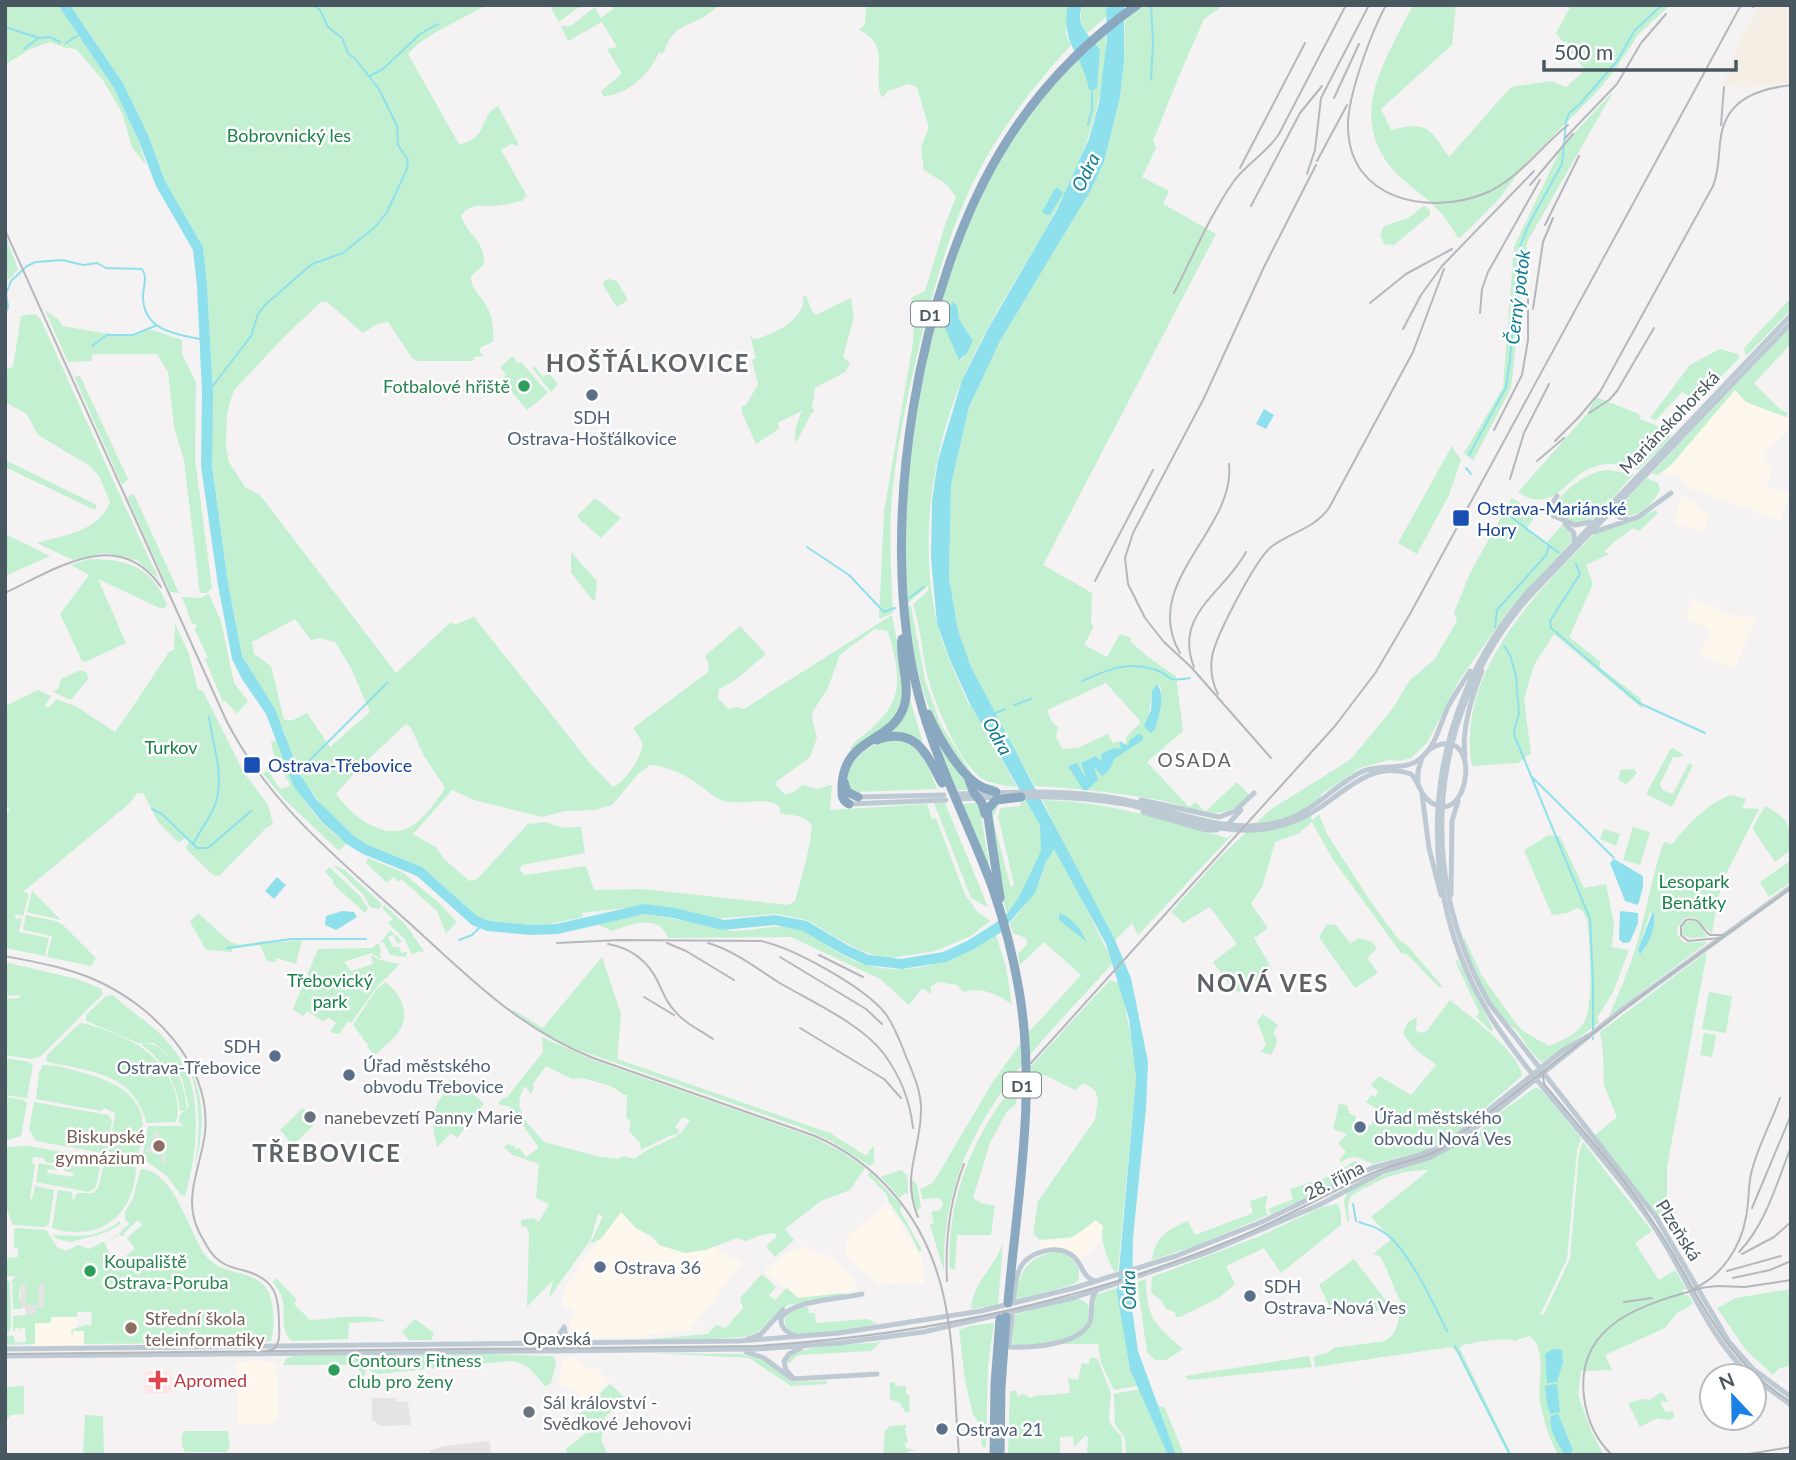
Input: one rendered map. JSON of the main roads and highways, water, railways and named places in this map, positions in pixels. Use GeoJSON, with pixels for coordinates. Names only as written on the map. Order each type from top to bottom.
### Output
{"type":"FeatureCollection","features":[{"type":"Feature","properties":{"kind":"highway","name":"D1"},"geometry":{"type":"LineString","coordinates":[[1010,1303],[1027,1069],[1024,1026],[1013,951],[996,898],[919,716],[902,639],[896,522],[903,447],[917,364],[939,282],[969,201],[991,157],[1027,104],[1101,27],[1129,5]]}},
{"type":"Feature","properties":{"kind":"highway","name":"D1"},"geometry":{"type":"LineString","coordinates":[[1065,63],[1137,5]]}},
{"type":"Feature","properties":{"kind":"highway","name":"D1"},"geometry":{"type":"LineString","coordinates":[[902,622],[923,713],[945,782]]}},
{"type":"Feature","properties":{"kind":"highway"},"geometry":{"type":"LineString","coordinates":[[849,804],[844,802],[842,796],[843,775],[847,763],[859,748],[895,721],[904,705],[902,639]]}},
{"type":"Feature","properties":{"kind":"highway"},"geometry":{"type":"LineString","coordinates":[[908,649],[928,713],[982,803],[987,822],[996,898]]}},
{"type":"Feature","properties":{"kind":"highway"},"geometry":{"type":"LineString","coordinates":[[858,797],[849,794],[845,788],[848,765],[861,748],[884,737],[898,736],[916,743],[945,782]]}},
{"type":"Feature","properties":{"kind":"highway"},"geometry":{"type":"LineString","coordinates":[[960,765],[978,785],[997,796],[1021,797]]}},
{"type":"Feature","properties":{"kind":"highway"},"geometry":{"type":"LineString","coordinates":[[987,822],[988,808],[997,796]]}},
{"type":"Feature","properties":{"kind":"highway","name":"D1"},"geometry":{"type":"LineString","coordinates":[[996,898],[1020,1038],[1022,1094],[1019,1178]]}},
{"type":"Feature","properties":{"kind":"highway"},"geometry":{"type":"LineString","coordinates":[[994,1455],[995,1384],[1003,1317]]}},
{"type":"Feature","properties":{"kind":"highway"},"geometry":{"type":"LineString","coordinates":[[1000,1455],[1003,1317]]}},
{"type":"Feature","properties":{"kind":"main road","name":"Mariánskohorská"},"geometry":{"type":"LineString","coordinates":[[1650,467],[1791,315]]}},
{"type":"Feature","properties":{"kind":"main road","name":"Mariánskohorská"},"geometry":{"type":"LineString","coordinates":[[1536,1076],[1501,1031],[1478,994],[1461,957],[1441,882],[1437,848],[1440,784],[1448,741],[1460,702],[1484,652],[1513,609],[1600,516],[1791,323]]}},
{"type":"Feature","properties":{"kind":"main road","name":"Mariánskohorská"},"geometry":{"type":"LineString","coordinates":[[1542,1071],[1489,1003],[1452,922],[1442,848],[1444,785],[1452,742],[1463,705],[1493,645],[1529,597],[1618,505],[1635,481]]}},
{"type":"Feature","properties":{"kind":"main road"},"geometry":{"type":"LineString","coordinates":[[1586,538],[1600,529],[1642,515],[1668,491],[1662,499],[1631,518],[1624,520],[1619,518],[1618,505]]}},
{"type":"Feature","properties":{"kind":"main road"},"geometry":{"type":"LineString","coordinates":[[1556,516],[1552,505],[1558,496]]}},
{"type":"Feature","properties":{"kind":"main road"},"geometry":{"type":"LineString","coordinates":[[1573,544],[1575,536],[1572,529],[1545,512],[1578,526],[1600,516]]}},
{"type":"Feature","properties":{"kind":"main road"},"geometry":{"type":"LineString","coordinates":[[1452,922],[1452,821],[1467,771],[1464,747],[1470,709],[1493,645]]}},
{"type":"Feature","properties":{"kind":"main road"},"geometry":{"type":"LineString","coordinates":[[1320,805],[1364,771],[1382,766],[1407,766],[1422,758],[1439,734],[1448,708],[1484,652]]}},
{"type":"Feature","properties":{"kind":"main road"},"geometry":{"type":"LineString","coordinates":[[1430,749],[1443,744],[1455,748],[1465,760]]}},
{"type":"Feature","properties":{"kind":"main road"},"geometry":{"type":"LineString","coordinates":[[1422,758],[1418,774],[1431,859],[1445,912],[1452,922]]}},
{"type":"Feature","properties":{"kind":"main road"},"geometry":{"type":"LineString","coordinates":[[957,797],[1041,791],[1121,801],[1223,828],[1254,830],[1284,825],[1320,805],[1357,779],[1380,771],[1409,773],[1420,786],[1424,796],[1432,803],[1440,805],[1450,803],[1463,791]]}},
{"type":"Feature","properties":{"kind":"main road"},"geometry":{"type":"LineString","coordinates":[[1121,801],[1152,802],[1219,817],[1235,811],[1254,793],[1230,822]]}},
{"type":"Feature","properties":{"kind":"main road"},"geometry":{"type":"LineString","coordinates":[[849,804],[945,797],[858,797]]}},
{"type":"Feature","properties":{"kind":"main road"},"geometry":{"type":"LineString","coordinates":[[1021,797],[1100,798]]}},
{"type":"Feature","properties":{"kind":"main road"},"geometry":{"type":"LineString","coordinates":[[1121,801],[1177,822],[1206,830],[1217,830]]}},
{"type":"Feature","properties":{"kind":"main road","name":"28. října"},"geometry":{"type":"LineString","coordinates":[[1100,1289],[1155,1272],[1260,1231],[1382,1172],[1443,1151],[1592,1033],[1791,887]]}},
{"type":"Feature","properties":{"kind":"main road"},"geometry":{"type":"LineString","coordinates":[[1526,1079],[1527,1065]]}},
{"type":"Feature","properties":{"kind":"main road","name":"Plzeňská"},"geometry":{"type":"LineString","coordinates":[[1542,1071],[1660,1223],[1729,1342],[1753,1368],[1791,1397]]}},
{"type":"Feature","properties":{"kind":"main road","name":"28. října"},"geometry":{"type":"LineString","coordinates":[[1099,1281],[1257,1224],[1376,1166],[1434,1149],[1455,1137],[1526,1079],[1536,1076]]}},
{"type":"Feature","properties":{"kind":"main road","name":"Plzeňská"},"geometry":{"type":"LineString","coordinates":[[1536,1076],[1642,1210],[1672,1256],[1723,1346],[1738,1362]]}},
{"type":"Feature","properties":{"kind":"main road"},"geometry":{"type":"LineString","coordinates":[[1010,1303],[1021,1267],[1038,1253],[1053,1250],[1066,1252],[1074,1257],[1087,1278],[1099,1281]]}},
{"type":"Feature","properties":{"kind":"main road"},"geometry":{"type":"LineString","coordinates":[[1074,1288],[1082,1280],[1082,1269]]}},
{"type":"Feature","properties":{"kind":"main road","name":"Opavská"},"geometry":{"type":"LineString","coordinates":[[5,1349],[739,1341],[867,1329],[981,1311],[1099,1281]]}},
{"type":"Feature","properties":{"kind":"main road"},"geometry":{"type":"LineString","coordinates":[[1003,1317],[1009,1347],[1031,1347],[1078,1335],[1090,1320],[1091,1304],[1100,1289]]}},
{"type":"Feature","properties":{"kind":"main road","name":"Opavská"},"geometry":{"type":"LineString","coordinates":[[5,1356],[722,1350],[807,1346],[923,1332],[1003,1317],[1100,1289]]}},
{"type":"Feature","properties":{"kind":"main road"},"geometry":{"type":"LineString","coordinates":[[799,1337],[785,1331],[781,1318],[790,1309],[862,1294]]}},
{"type":"Feature","properties":{"kind":"main road"},"geometry":{"type":"LineString","coordinates":[[1073,1298],[1082,1298],[1091,1304]]}},
{"type":"Feature","properties":{"kind":"main road"},"geometry":{"type":"LineString","coordinates":[[739,1341],[761,1334],[787,1308],[813,1303]]}},
{"type":"Feature","properties":{"kind":"main road"},"geometry":{"type":"LineString","coordinates":[[548,1344],[556,1340],[564,1327],[569,1339],[580,1343]]}},
{"type":"Feature","properties":{"kind":"main road"},"geometry":{"type":"LineString","coordinates":[[796,1379],[786,1371],[785,1360],[789,1354],[807,1346]]}},
{"type":"Feature","properties":{"kind":"main road"},"geometry":{"type":"LineString","coordinates":[[722,1350],[757,1355],[786,1377],[796,1379],[877,1374]]}},
{"type":"Feature","properties":{"kind":"main road"},"geometry":{"type":"LineString","coordinates":[[354,1353],[365,1365],[370,1353]]}},
{"type":"Feature","properties":{"kind":"main road","name":"Plzeňská"},"geometry":{"type":"LineString","coordinates":[[1768,1388],[1791,1405]]}},
{"type":"Feature","properties":{"kind":"water","name":"Odra"},"geometry":{"type":"Polygon","coordinates":[[[58,5],[70,5],[123,83],[148,135],[165,181],[203,247],[213,392],[212,465],[228,583],[242,656],[275,709],[299,773],[316,799],[354,836],[368,845],[422,867],[477,916],[489,921],[531,925],[556,924],[644,904],[675,908],[724,920],[775,915],[807,921],[869,955],[901,959],[943,952],[967,941],[1007,914],[1019,897],[1041,851],[1040,825],[970,704],[937,623],[931,559],[932,501],[938,460],[962,380],[989,327],[1057,210],[1089,139],[1099,103],[1107,39],[1106,5],[1124,5],[1124,62],[1120,97],[1104,162],[1091,190],[1000,341],[969,407],[951,485],[949,578],[958,630],[971,667],[1115,940],[1131,978],[1148,1062],[1133,1238],[1132,1308],[1138,1351],[1176,1455],[1168,1455],[1130,1370],[1117,1293],[1136,1077],[1129,1019],[1106,944],[1054,849],[1046,862],[1035,893],[1000,933],[946,962],[902,969],[866,965],[803,931],[775,925],[723,930],[644,914],[558,934],[531,935],[487,931],[472,925],[417,876],[348,845],[322,822],[294,787],[266,714],[232,659],[218,585],[201,466],[202,392],[193,250],[156,186],[114,88],[58,5]]]}},
{"type":"Feature","properties":{"kind":"water"},"geometry":{"type":"Polygon","coordinates":[[[1068,5],[1083,5],[1080,12],[1081,24],[1100,50],[1097,88],[1092,91],[1067,30],[1068,5]]]}},
{"type":"Feature","properties":{"kind":"water"},"geometry":{"type":"Polygon","coordinates":[[[1058,188],[1063,193],[1050,215],[1047,215],[1042,212],[1058,188]]]}},
{"type":"Feature","properties":{"kind":"water"},"geometry":{"type":"Polygon","coordinates":[[[952,302],[957,305],[959,319],[973,341],[967,353],[959,360],[944,326],[952,302]]]}},
{"type":"Feature","properties":{"kind":"water"},"geometry":{"type":"Polygon","coordinates":[[[1264,409],[1274,415],[1266,429],[1256,424],[1264,409]]]}},
{"type":"Feature","properties":{"kind":"water"},"geometry":{"type":"Polygon","coordinates":[[[1157,684],[1161,694],[1161,707],[1154,731],[1150,733],[1144,726],[1151,710],[1152,691],[1157,684]]]}},
{"type":"Feature","properties":{"kind":"water"},"geometry":{"type":"Polygon","coordinates":[[[1138,734],[1143,736],[1143,740],[1114,759],[1110,769],[1102,776],[1094,767],[1098,780],[1087,790],[1083,790],[1068,766],[1077,763],[1087,780],[1081,763],[1096,756],[1102,762],[1101,754],[1114,748],[1121,749],[1120,741],[1128,746],[1129,741],[1138,734]]]}},
{"type":"Feature","properties":{"kind":"water"},"geometry":{"type":"Polygon","coordinates":[[[1614,859],[1643,876],[1638,905],[1625,901],[1610,863],[1614,859]]]}},
{"type":"Feature","properties":{"kind":"water"},"geometry":{"type":"Polygon","coordinates":[[[277,877],[286,885],[274,899],[265,891],[277,877]]]}},
{"type":"Feature","properties":{"kind":"water"},"geometry":{"type":"Polygon","coordinates":[[[342,911],[354,912],[357,917],[336,930],[325,925],[326,916],[342,911]]]}},
{"type":"Feature","properties":{"kind":"water"},"geometry":{"type":"Polygon","coordinates":[[[1620,911],[1638,913],[1638,923],[1630,942],[1623,943],[1619,939],[1620,911]]]}},
{"type":"Feature","properties":{"kind":"water"},"geometry":{"type":"Polygon","coordinates":[[[1653,911],[1652,934],[1640,954],[1638,950],[1653,911]]]}},
{"type":"Feature","properties":{"kind":"water"},"geometry":{"type":"Polygon","coordinates":[[[1059,914],[1072,920],[1087,942],[1059,920],[1059,914]]]}},
{"type":"Feature","properties":{"kind":"water"},"geometry":{"type":"Polygon","coordinates":[[[1553,1349],[1562,1350],[1563,1362],[1557,1382],[1547,1383],[1545,1354],[1553,1349]]]}},
{"type":"Feature","properties":{"kind":"water"},"geometry":{"type":"Polygon","coordinates":[[[1557,1384],[1560,1412],[1550,1414],[1545,1386],[1557,1384]]]}},
{"type":"Feature","properties":{"kind":"water"},"geometry":{"type":"Polygon","coordinates":[[[1558,1414],[1573,1450],[1569,1455],[1564,1454],[1552,1431],[1551,1416],[1558,1414]]]}},
{"type":"Feature","properties":{"kind":"waterway"},"geometry":{"type":"LineString","coordinates":[[212,387],[251,336],[258,314],[265,305],[312,264],[343,253],[376,226],[387,212],[407,169],[408,160],[398,145],[397,126],[379,89],[348,53],[342,38],[328,27],[320,10],[314,5]]}},
{"type":"Feature","properties":{"kind":"waterway"},"geometry":{"type":"LineString","coordinates":[[1151,5],[1151,80]]}},
{"type":"Feature","properties":{"kind":"waterway","name":"Černý potok"},"geometry":{"type":"LineString","coordinates":[[1469,455],[1506,387],[1519,249],[1529,224],[1562,164],[1569,113],[1617,61],[1635,30],[1662,5]]}},
{"type":"Feature","properties":{"kind":"waterway"},"geometry":{"type":"LineString","coordinates":[[370,76],[383,69],[420,34],[438,24]]}},
{"type":"Feature","properties":{"kind":"waterway"},"geometry":{"type":"LineString","coordinates":[[5,27],[39,38],[50,37],[60,42]]}},
{"type":"Feature","properties":{"kind":"waterway"},"geometry":{"type":"LineString","coordinates":[[66,43],[77,36]]}},
{"type":"Feature","properties":{"kind":"waterway"},"geometry":{"type":"LineString","coordinates":[[24,49],[37,39]]}},
{"type":"Feature","properties":{"kind":"waterway"},"geometry":{"type":"LineString","coordinates":[[1088,125],[1092,93]]}},
{"type":"Feature","properties":{"kind":"waterway"},"geometry":{"type":"LineString","coordinates":[[5,314],[8,307],[6,294],[11,281],[27,266],[36,262],[62,260],[83,265],[97,263],[106,268],[142,269],[145,279],[144,307],[148,316],[154,323],[171,332],[200,339]]}},
{"type":"Feature","properties":{"kind":"waterway"},"geometry":{"type":"LineString","coordinates":[[92,346],[107,335],[133,335],[155,326]]}},
{"type":"Feature","properties":{"kind":"waterway","name":"Černý potok"},"geometry":{"type":"LineString","coordinates":[[1466,468],[1471,474]]}},
{"type":"Feature","properties":{"kind":"waterway","name":"Černý potok"},"geometry":{"type":"LineString","coordinates":[[1506,510],[1511,517],[1559,553]]}},
{"type":"Feature","properties":{"kind":"waterway"},"geometry":{"type":"LineString","coordinates":[[1495,627],[1497,610],[1546,555],[1549,546]]}},
{"type":"Feature","properties":{"kind":"waterway"},"geometry":{"type":"LineString","coordinates":[[807,547],[849,575],[884,612],[895,608]]}},
{"type":"Feature","properties":{"kind":"waterway","name":"Černý potok"},"geometry":{"type":"LineString","coordinates":[[1576,564],[1580,574],[1550,621],[1551,628],[1639,703],[1705,733]]}},
{"type":"Feature","properties":{"kind":"waterway"},"geometry":{"type":"LineString","coordinates":[[909,598],[924,587]]}},
{"type":"Feature","properties":{"kind":"waterway"},"geometry":{"type":"LineString","coordinates":[[1504,646],[1510,655],[1516,676],[1519,714],[1514,730],[1515,737],[1590,919],[1593,1030]]}},
{"type":"Feature","properties":{"kind":"waterway"},"geometry":{"type":"LineString","coordinates":[[1082,681],[1125,666],[1159,671],[1171,679],[1190,678]]}},
{"type":"Feature","properties":{"kind":"waterway"},"geometry":{"type":"LineString","coordinates":[[299,771],[387,683]]}},
{"type":"Feature","properties":{"kind":"waterway"},"geometry":{"type":"LineString","coordinates":[[1014,705],[1031,699]]}},
{"type":"Feature","properties":{"kind":"waterway","name":"Odra"},"geometry":{"type":"LineString","coordinates":[[993,714],[1005,709]]}},
{"type":"Feature","properties":{"kind":"waterway"},"geometry":{"type":"LineString","coordinates":[[193,844],[213,810],[218,794],[219,772],[209,717]]}},
{"type":"Feature","properties":{"kind":"waterway"},"geometry":{"type":"LineString","coordinates":[[1531,776],[1614,858]]}},
{"type":"Feature","properties":{"kind":"waterway"},"geometry":{"type":"LineString","coordinates":[[152,809],[162,814],[197,848],[208,848],[251,811]]}},
{"type":"Feature","properties":{"kind":"waterway"},"geometry":{"type":"LineString","coordinates":[[459,940],[472,935],[479,928]]}},
{"type":"Feature","properties":{"kind":"waterway"},"geometry":{"type":"LineString","coordinates":[[227,948],[291,939],[366,939]]}},
{"type":"Feature","properties":{"kind":"waterway"},"geometry":{"type":"LineString","coordinates":[[1353,1204],[1356,1221]]}},
{"type":"Feature","properties":{"kind":"waterway"},"geometry":{"type":"LineString","coordinates":[[1359,1222],[1380,1230],[1400,1248],[1427,1291],[1447,1331]]}},
{"type":"Feature","properties":{"kind":"waterway"},"geometry":{"type":"LineString","coordinates":[[1455,1346],[1510,1455]]}},
{"type":"Feature","properties":{"kind":"tram line"},"geometry":{"type":"LineString","coordinates":[[5,1354],[755,1346],[879,1334],[1002,1312],[1062,1297],[1181,1260],[1239,1237],[1368,1175],[1443,1148],[1656,985],[1791,888]]}},
{"type":"Feature","properties":{"kind":"tram line"},"geometry":{"type":"LineString","coordinates":[[1720,938],[1688,941],[1681,935],[1681,926],[1691,919],[1710,935],[1723,935]]}},
{"type":"Feature","properties":{"kind":"tram line"},"geometry":{"type":"LineString","coordinates":[[5,956],[72,971],[115,990],[156,1021],[174,1040],[188,1061],[199,1084],[205,1108],[205,1133],[192,1195],[194,1219],[199,1232],[217,1259],[230,1267],[256,1275],[273,1290],[278,1305],[279,1337],[274,1349],[266,1351]]}},
{"type":"Feature","properties":{"kind":"tram line"},"geometry":{"type":"LineString","coordinates":[[1547,1068],[1543,1075],[1544,1084],[1641,1204],[1727,1343],[1765,1384],[1791,1402]]}},
{"type":"Feature","properties":{"kind":"railway"},"geometry":{"type":"LineString","coordinates":[[1174,293],[1225,194],[1239,175],[1279,134],[1346,5]]}},
{"type":"Feature","properties":{"kind":"railway"},"geometry":{"type":"LineString","coordinates":[[1307,174],[1315,150],[1321,98],[1369,5]]}},
{"type":"Feature","properties":{"kind":"railway"},"geometry":{"type":"LineString","coordinates":[[1386,5],[1361,65],[1351,99],[1348,127],[1352,152],[1362,172],[1377,186],[1396,196],[1418,202],[1464,200],[1486,193],[1520,171],[1568,125]]}},
{"type":"Feature","properties":{"kind":"railway"},"geometry":{"type":"LineString","coordinates":[[1031,1063],[1335,726],[1376,672],[1741,5]]}},
{"type":"Feature","properties":{"kind":"railway"},"geometry":{"type":"LineString","coordinates":[[1565,138],[1617,84],[1641,43],[1666,14]]}},
{"type":"Feature","properties":{"kind":"railway"},"geometry":{"type":"LineString","coordinates":[[1240,168],[1305,43]]}},
{"type":"Feature","properties":{"kind":"railway"},"geometry":{"type":"LineString","coordinates":[[1334,98],[1359,44]]}},
{"type":"Feature","properties":{"kind":"railway"},"geometry":{"type":"LineString","coordinates":[[1555,441],[1600,392],[1713,186],[1724,123],[1730,113],[1746,98],[1756,93],[1791,85]]}},
{"type":"Feature","properties":{"kind":"railway"},"geometry":{"type":"LineString","coordinates":[[1251,206],[1300,113],[1322,86]]}},
{"type":"Feature","properties":{"kind":"railway"},"geometry":{"type":"LineString","coordinates":[[1721,125],[1724,87]]}},
{"type":"Feature","properties":{"kind":"railway"},"geometry":{"type":"LineString","coordinates":[[1317,161],[1347,105]]}},
{"type":"Feature","properties":{"kind":"railway"},"geometry":{"type":"LineString","coordinates":[[1530,185],[1573,134]]}},
{"type":"Feature","properties":{"kind":"railway"},"geometry":{"type":"LineString","coordinates":[[1545,225],[1579,156]]}},
{"type":"Feature","properties":{"kind":"railway"},"geometry":{"type":"LineString","coordinates":[[1271,758],[1145,618],[1128,584],[1125,558],[1133,533],[1204,398],[1264,267],[1316,165]]}},
{"type":"Feature","properties":{"kind":"railway"},"geometry":{"type":"LineString","coordinates":[[1403,329],[1421,295],[1442,266],[1534,171]]}},
{"type":"Feature","properties":{"kind":"railway"},"geometry":{"type":"LineString","coordinates":[[1480,313],[1482,289],[1488,272],[1540,180]]}},
{"type":"Feature","properties":{"kind":"railway"},"geometry":{"type":"LineString","coordinates":[[1533,309],[1543,242],[1553,218]]}},
{"type":"Feature","properties":{"kind":"railway"},"geometry":{"type":"LineString","coordinates":[[5,230],[226,720],[263,778],[330,852],[493,998],[540,1031],[593,1058],[815,1136],[847,1153],[884,1183],[914,1221],[930,1252],[941,1284],[952,1351],[959,1455]]}},
{"type":"Feature","properties":{"kind":"railway"},"geometry":{"type":"LineString","coordinates":[[1370,303],[1406,274],[1452,249]]}},
{"type":"Feature","properties":{"kind":"railway"},"geometry":{"type":"LineString","coordinates":[[1218,694],[1212,676],[1212,657],[1220,633],[1237,599],[1256,566],[1271,547],[1309,526],[1329,508],[1413,352],[1444,269]]}},
{"type":"Feature","properties":{"kind":"railway"},"geometry":{"type":"LineString","coordinates":[[1494,430],[1522,375],[1528,340],[1528,297]]}},
{"type":"Feature","properties":{"kind":"railway"},"geometry":{"type":"LineString","coordinates":[[1589,413],[1609,400],[1617,391],[1654,328]]}},
{"type":"Feature","properties":{"kind":"railway"},"geometry":{"type":"LineString","coordinates":[[1510,479],[1524,433],[1549,384]]}},
{"type":"Feature","properties":{"kind":"railway"},"geometry":{"type":"LineString","coordinates":[[1537,461],[1564,438]]}},
{"type":"Feature","properties":{"kind":"railway"},"geometry":{"type":"LineString","coordinates":[[1180,653],[1171,627],[1171,603],[1179,580],[1219,512],[1227,488],[1229,464]]}},
{"type":"Feature","properties":{"kind":"railway"},"geometry":{"type":"LineString","coordinates":[[1095,581],[1153,470]]}},
{"type":"Feature","properties":{"kind":"railway"},"geometry":{"type":"LineString","coordinates":[[1194,667],[1189,648],[1190,632],[1196,618],[1246,552]]}},
{"type":"Feature","properties":{"kind":"railway"},"geometry":{"type":"LineString","coordinates":[[5,593],[65,564],[106,555],[126,558],[144,568],[161,587]]}},
{"type":"Feature","properties":{"kind":"railway"},"geometry":{"type":"LineString","coordinates":[[557,943],[620,940],[761,941],[809,960],[861,992],[889,1019],[921,1100],[920,1126],[911,1176],[913,1202],[918,1217]]}},
{"type":"Feature","properties":{"kind":"railway"},"geometry":{"type":"LineString","coordinates":[[667,943],[686,951],[734,980]]}},
{"type":"Feature","properties":{"kind":"railway"},"geometry":{"type":"LineString","coordinates":[[708,943],[735,955],[863,1033],[884,1054],[900,1080],[910,1108],[913,1128]]}},
{"type":"Feature","properties":{"kind":"railway"},"geometry":{"type":"LineString","coordinates":[[608,944],[631,952],[644,962],[678,1015],[713,1039]]}},
{"type":"Feature","properties":{"kind":"railway"},"geometry":{"type":"LineString","coordinates":[[819,955],[863,977]]}},
{"type":"Feature","properties":{"kind":"railway"},"geometry":{"type":"LineString","coordinates":[[780,957],[866,1009],[882,1024]]}},
{"type":"Feature","properties":{"kind":"railway"},"geometry":{"type":"LineString","coordinates":[[644,997],[674,1015]]}},
{"type":"Feature","properties":{"kind":"railway"},"geometry":{"type":"LineString","coordinates":[[800,1028],[884,1079],[901,1098]]}},
{"type":"Feature","properties":{"kind":"railway"},"geometry":{"type":"LineString","coordinates":[[1693,1289],[1721,1269],[1740,1239],[1754,1164],[1780,1098]]}},
{"type":"Feature","properties":{"kind":"railway"},"geometry":{"type":"LineString","coordinates":[[1752,1208],[1791,1115]]}},
{"type":"Feature","properties":{"kind":"railway"},"geometry":{"type":"LineString","coordinates":[[1739,1252],[1764,1216],[1791,1147]]}},
{"type":"Feature","properties":{"kind":"railway"},"geometry":{"type":"LineString","coordinates":[[947,1281],[949,1221],[964,1164]]}},
{"type":"Feature","properties":{"kind":"railway"},"geometry":{"type":"LineString","coordinates":[[1742,1254],[1774,1237],[1791,1222]]}},
{"type":"Feature","properties":{"kind":"railway"},"geometry":{"type":"LineString","coordinates":[[1727,1271],[1781,1256]]}},
{"type":"Feature","properties":{"kind":"railway"},"geometry":{"type":"LineString","coordinates":[[1733,1278],[1770,1270],[1791,1261]]}},
{"type":"Feature","properties":{"kind":"railway"},"geometry":{"type":"LineString","coordinates":[[1700,1288],[1745,1287],[1791,1280]]}},
{"type":"Feature","properties":{"kind":"railway"},"geometry":{"type":"LineString","coordinates":[[1612,1455],[1596,1436],[1585,1405],[1584,1372],[1590,1351],[1602,1334],[1637,1310],[1702,1288]]}},
{"type":"Feature","properties":{"kind":"railway"},"geometry":{"type":"LineString","coordinates":[[1624,1302],[1652,1298]]}},
{"type":"Feature","properties":{"kind":"railway"},"geometry":{"type":"LineString","coordinates":[[1743,1455],[1791,1447]]}},
{"type":"Feature","properties":{"kind":"place","name":"Fotbalové hřiště"},"geometry":{"type":"Point","coordinates":[524,386]}},
{"type":"Feature","properties":{"kind":"place","name":"SDH Ostrava-Hošťálkovice"},"geometry":{"type":"Point","coordinates":[592,395]}},
{"type":"Feature","properties":{"kind":"place","name":"Ostrava-Mariánské Hory"},"geometry":{"type":"Point","coordinates":[1461,518]}},
{"type":"Feature","properties":{"kind":"place","name":"Ostrava-Třebovice"},"geometry":{"type":"Point","coordinates":[252,765]}},
{"type":"Feature","properties":{"kind":"place","name":"SDH Ostrava-Třebovice"},"geometry":{"type":"Point","coordinates":[275,1056]}},
{"type":"Feature","properties":{"kind":"place","name":"Úřad městského obvodu Třebovice"},"geometry":{"type":"Point","coordinates":[349,1075]}},
{"type":"Feature","properties":{"kind":"place","name":"nanebevzetí Panny Marie"},"geometry":{"type":"Point","coordinates":[310,1117]}},
{"type":"Feature","properties":{"kind":"place","name":"Úřad městského obvodu Nová Ves"},"geometry":{"type":"Point","coordinates":[1360,1127]}},
{"type":"Feature","properties":{"kind":"place","name":"Biskupské gymnázium"},"geometry":{"type":"Point","coordinates":[159,1146]}},
{"type":"Feature","properties":{"kind":"place","name":"Ostrava 36"},"geometry":{"type":"Point","coordinates":[600,1267]}},
{"type":"Feature","properties":{"kind":"place","name":"Koupaliště Ostrava-Poruba"},"geometry":{"type":"Point","coordinates":[90,1271]}},
{"type":"Feature","properties":{"kind":"place","name":"SDH Ostrava-Nová Ves"},"geometry":{"type":"Point","coordinates":[1250,1296]}},
{"type":"Feature","properties":{"kind":"place","name":"Střední škola teleinformatiky"},"geometry":{"type":"Point","coordinates":[131,1328]}},
{"type":"Feature","properties":{"kind":"place","name":"Contours Fitness club pro ženy"},"geometry":{"type":"Point","coordinates":[334,1370]}},
{"type":"Feature","properties":{"kind":"place","name":"Apromed"},"geometry":{"type":"Point","coordinates":[158,1380]}},
{"type":"Feature","properties":{"kind":"place","name":"Sál království - Svědkové Jehovovi"},"geometry":{"type":"Point","coordinates":[529,1412]}},
{"type":"Feature","properties":{"kind":"place","name":"Ostrava 21"},"geometry":{"type":"Point","coordinates":[942,1429]}},
{"type":"Feature","properties":{"kind":"district","name":"HOŠŤÁLKOVICE"},"geometry":{"type":"Point","coordinates":[648,362]}},
{"type":"Feature","properties":{"kind":"district","name":"OSADA"},"geometry":{"type":"Point","coordinates":[1195,759]}},
{"type":"Feature","properties":{"kind":"district","name":"NOVÁ VES"},"geometry":{"type":"Point","coordinates":[1263,982]}},
{"type":"Feature","properties":{"kind":"district","name":"TŘEBOVICE"},"geometry":{"type":"Point","coordinates":[327,1152]}},
{"type":"Feature","properties":{"kind":"park label","name":"Bobrovnický les"},"geometry":{"type":"Point","coordinates":[289,135]}},
{"type":"Feature","properties":{"kind":"park label","name":"Turkov"},"geometry":{"type":"Point","coordinates":[171,747]}},
{"type":"Feature","properties":{"kind":"park label","name":"Lesopark Benátky"},"geometry":{"type":"Point","coordinates":[1694,891]}},
{"type":"Feature","properties":{"kind":"park label","name":"Třebovický park"},"geometry":{"type":"Point","coordinates":[330,990]}}]}
